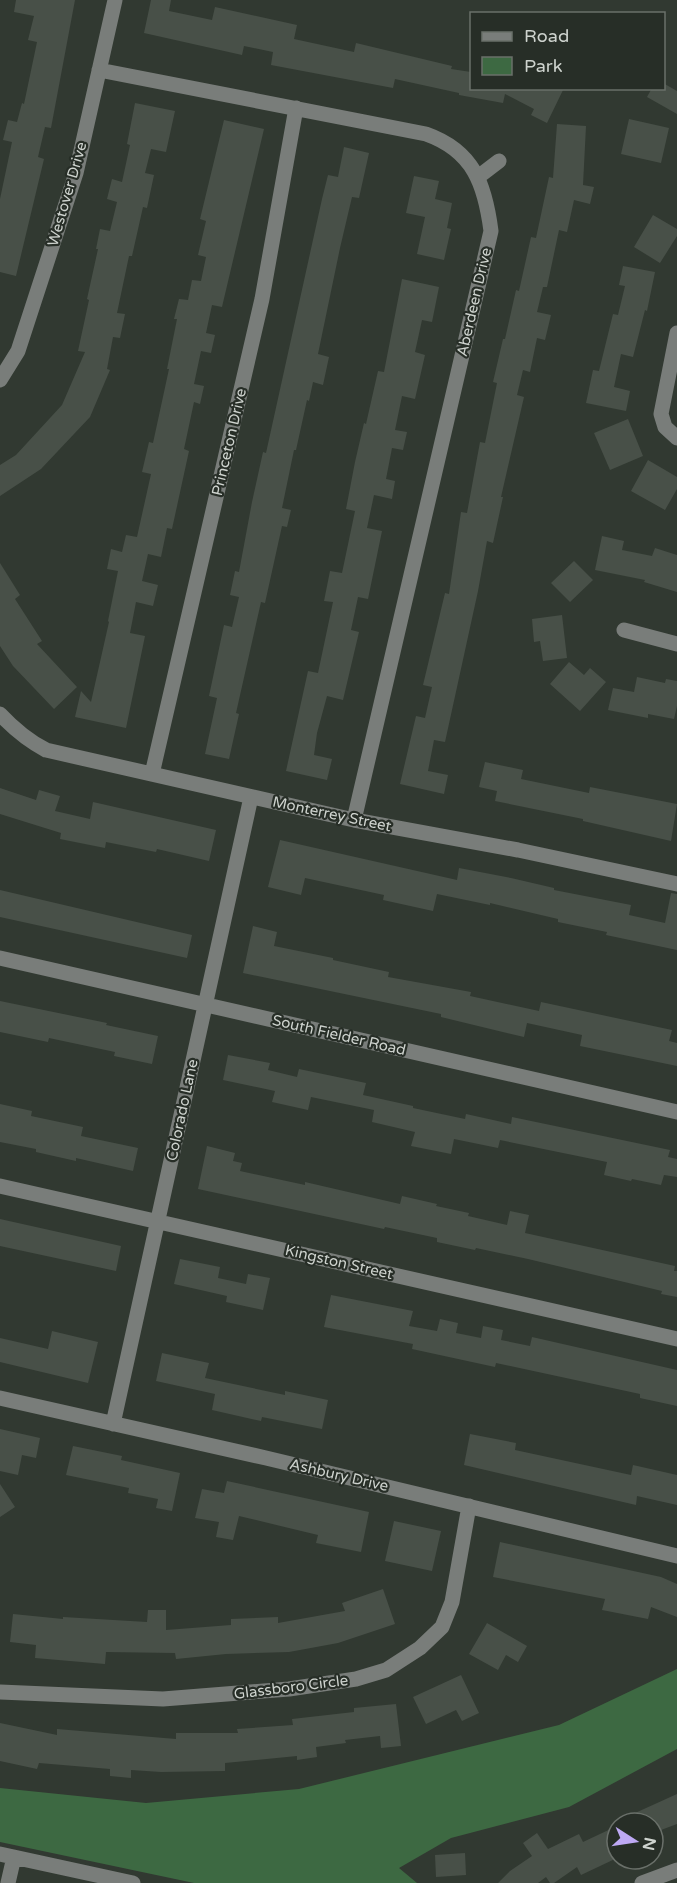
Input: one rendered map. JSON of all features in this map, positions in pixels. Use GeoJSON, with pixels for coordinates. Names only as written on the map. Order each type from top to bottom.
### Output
{"type":"FeatureCollection","features":[{"type":"Feature","properties":{"kind":"street","name":"Westover Drive"},"geometry":{"type":"LineString","coordinates":[[0,380],[18,351],[76,173],[115,0]]}},
{"type":"Feature","properties":{"kind":"street","name":"Aberdeen Drive"},"geometry":{"type":"LineString","coordinates":[[99,70],[426,134],[452,147],[471,164],[487,201],[491,231],[354,819]]}},
{"type":"Feature","properties":{"kind":"street","name":"Princeton Drive"},"geometry":{"type":"LineString","coordinates":[[152,774],[262,299],[296,108]]}},
{"type":"Feature","properties":{"kind":"street"},"geometry":{"type":"LineString","coordinates":[[478,177],[499,161]]}},
{"type":"Feature","properties":{"kind":"street"},"geometry":{"type":"LineString","coordinates":[[677,333],[661,414],[665,427],[677,438]]}},
{"type":"Feature","properties":{"kind":"street"},"geometry":{"type":"LineString","coordinates":[[624,630],[677,644]]}},
{"type":"Feature","properties":{"kind":"street","name":"Monterrey Street"},"geometry":{"type":"LineString","coordinates":[[0,714],[30,742],[46,750],[354,819],[518,850],[677,884]]}},
{"type":"Feature","properties":{"kind":"street","name":"Colorado Lane"},"geometry":{"type":"LineString","coordinates":[[113,1424],[251,797]]}},
{"type":"Feature","properties":{"kind":"street","name":"South Fielder Road"},"geometry":{"type":"LineString","coordinates":[[0,958],[677,1112]]}},
{"type":"Feature","properties":{"kind":"street","name":"Kingston Street"},"geometry":{"type":"LineString","coordinates":[[0,1186],[677,1339]]}},
{"type":"Feature","properties":{"kind":"street","name":"Ashbury Drive"},"geometry":{"type":"LineString","coordinates":[[0,1398],[266,1458],[677,1556]]}},
{"type":"Feature","properties":{"kind":"street","name":"Glassboro Circle"},"geometry":{"type":"LineString","coordinates":[[0,1692],[163,1700],[289,1689],[356,1679],[386,1670],[420,1648],[442,1627],[452,1602],[469,1506]]}},
{"type":"Feature","properties":{"kind":"street"},"geometry":{"type":"LineString","coordinates":[[8,1883],[7,1855],[133,1883]]}},
{"type":"Feature","properties":{"kind":"street"},"geometry":{"type":"LineString","coordinates":[[642,1883],[677,1870]]}},
{"type":"Feature","properties":{"kind":"green space"},"geometry":{"type":"Polygon","coordinates":[[[677,1669],[677,1749],[569,1807],[451,1838],[399,1868],[417,1883],[194,1883],[0,1842],[0,1788],[146,1803],[299,1789],[559,1725],[677,1669]]]}},
{"type":"Feature","properties":{"kind":"building"},"geometry":{"type":"Polygon","coordinates":[[[16,0],[75,0],[51,128],[45,127],[38,157],[44,159],[16,276],[0,272],[0,199],[12,142],[3,140],[8,120],[17,122],[22,103],[24,104],[37,42],[28,40],[34,16],[14,12],[16,0]]]}},
{"type":"Feature","properties":{"kind":"building"},"geometry":{"type":"Polygon","coordinates":[[[151,0],[171,0],[169,11],[212,20],[215,7],[297,25],[294,39],[354,52],[356,43],[452,66],[451,69],[470,72],[470,90],[563,90],[547,123],[531,115],[534,109],[505,94],[503,103],[395,79],[393,88],[271,65],[273,52],[244,46],[242,55],[144,33],[151,0]]]}},
{"type":"Feature","properties":{"kind":"building"},"geometry":{"type":"Polygon","coordinates":[[[665,84],[677,91],[677,114],[647,97],[651,90],[665,90],[665,84]]]}},
{"type":"Feature","properties":{"kind":"building"},"geometry":{"type":"Polygon","coordinates":[[[135,103],[175,111],[166,152],[151,149],[145,173],[154,175],[147,208],[143,207],[132,256],[129,256],[117,313],[125,314],[120,338],[113,337],[107,369],[110,370],[90,417],[41,469],[0,496],[0,465],[16,455],[62,405],[85,352],[78,351],[100,229],[110,231],[117,202],[107,199],[112,179],[122,182],[130,145],[127,144],[135,103]]]}},
{"type":"Feature","properties":{"kind":"building"},"geometry":{"type":"Polygon","coordinates":[[[629,119],[669,128],[661,163],[621,154],[629,119]]]}},
{"type":"Feature","properties":{"kind":"building"},"geometry":{"type":"Polygon","coordinates":[[[224,120],[264,129],[222,307],[212,305],[206,333],[215,335],[211,353],[201,351],[194,384],[204,386],[200,404],[194,402],[184,449],[189,451],[172,529],[167,528],[161,557],[148,554],[142,581],[158,585],[153,606],[136,602],[130,633],[145,636],[126,728],[75,717],[81,691],[91,702],[109,622],[118,571],[107,569],[111,549],[122,552],[126,535],[137,537],[151,474],[142,472],[149,442],[153,443],[169,369],[167,369],[177,319],[174,319],[179,299],[188,300],[192,280],[201,281],[206,257],[198,255],[206,221],[200,219],[224,120]]]}},
{"type":"Feature","properties":{"kind":"building"},"geometry":{"type":"Polygon","coordinates":[[[557,124],[586,126],[583,185],[594,187],[590,204],[574,200],[567,232],[559,230],[547,287],[543,287],[537,312],[551,315],[545,340],[537,338],[530,372],[523,370],[517,395],[524,397],[493,543],[487,541],[445,742],[434,740],[428,771],[448,775],[444,794],[400,784],[416,716],[425,718],[432,687],[423,685],[445,593],[449,594],[461,512],[467,513],[480,442],[485,443],[497,383],[493,382],[503,339],[505,339],[516,290],[519,291],[531,237],[536,238],[549,177],[553,178],[557,124]]]}},
{"type":"Feature","properties":{"kind":"building"},"geometry":{"type":"Polygon","coordinates":[[[344,147],[369,153],[359,198],[352,197],[318,354],[329,357],[323,385],[313,382],[296,450],[294,450],[282,508],[291,510],[287,527],[282,526],[265,603],[261,602],[236,713],[239,714],[229,759],[205,754],[217,698],[209,696],[224,625],[232,627],[239,597],[230,595],[235,571],[239,572],[263,452],[266,453],[328,175],[338,177],[344,147]]]}},
{"type":"Feature","properties":{"kind":"building"},"geometry":{"type":"Polygon","coordinates":[[[414,176],[439,181],[435,199],[452,203],[447,228],[451,229],[444,260],[417,254],[425,217],[406,213],[414,176]]]}},
{"type":"Feature","properties":{"kind":"building"},"geometry":{"type":"Polygon","coordinates":[[[653,215],[677,229],[677,236],[660,263],[634,247],[653,215]]]}},
{"type":"Feature","properties":{"kind":"building"},"geometry":{"type":"Polygon","coordinates":[[[623,266],[655,272],[647,311],[645,310],[633,357],[621,354],[614,387],[630,391],[626,411],[586,403],[593,370],[599,371],[613,314],[618,315],[625,286],[619,285],[623,266]]]}},
{"type":"Feature","properties":{"kind":"building"},"geometry":{"type":"Polygon","coordinates":[[[402,279],[439,287],[432,322],[422,320],[415,352],[425,355],[415,399],[402,396],[395,430],[407,432],[403,450],[392,448],[386,479],[395,481],[392,499],[374,495],[367,528],[382,531],[368,599],[358,597],[351,630],[359,632],[343,700],[327,696],[317,733],[314,755],[332,759],[327,780],[286,771],[308,671],[318,673],[333,602],[324,601],[330,571],[342,573],[355,511],[346,509],[355,462],[378,371],[384,372],[402,279]]]}},
{"type":"Feature","properties":{"kind":"building"},"geometry":{"type":"Polygon","coordinates":[[[628,419],[643,456],[610,470],[594,433],[628,419]]]}},
{"type":"Feature","properties":{"kind":"building"},"geometry":{"type":"Polygon","coordinates":[[[648,460],[677,477],[677,489],[665,510],[631,491],[648,460]]]}},
{"type":"Feature","properties":{"kind":"building"},"geometry":{"type":"Polygon","coordinates":[[[602,536],[624,541],[622,550],[652,556],[655,548],[677,555],[677,592],[644,582],[645,580],[595,570],[602,536]]]}},
{"type":"Feature","properties":{"kind":"building"},"geometry":{"type":"Polygon","coordinates":[[[574,561],[593,580],[570,602],[551,583],[574,561]]]}},
{"type":"Feature","properties":{"kind":"building"},"geometry":{"type":"Polygon","coordinates":[[[0,563],[20,595],[15,599],[42,641],[37,644],[77,687],[54,709],[13,666],[0,646],[0,563]]]}},
{"type":"Feature","properties":{"kind":"building"},"geometry":{"type":"Polygon","coordinates":[[[562,615],[567,658],[543,661],[540,641],[534,642],[532,619],[562,615]]]}},
{"type":"Feature","properties":{"kind":"building"},"geometry":{"type":"Polygon","coordinates":[[[569,662],[584,675],[590,668],[606,682],[580,711],[550,684],[569,662]]]}},
{"type":"Feature","properties":{"kind":"building"},"geometry":{"type":"Polygon","coordinates":[[[637,677],[665,683],[666,679],[677,681],[677,706],[674,719],[648,714],[648,718],[608,710],[613,688],[634,692],[637,677]]]}},
{"type":"Feature","properties":{"kind":"building"},"geometry":{"type":"Polygon","coordinates":[[[485,762],[523,770],[521,779],[589,793],[590,787],[677,804],[671,841],[583,821],[583,819],[495,801],[497,791],[479,787],[485,762]]]}},
{"type":"Feature","properties":{"kind":"building"},"geometry":{"type":"Polygon","coordinates":[[[0,788],[36,800],[39,790],[60,796],[55,811],[90,819],[93,802],[216,830],[209,861],[157,849],[156,852],[106,842],[105,848],[60,839],[61,833],[0,814],[0,788]]]}},
{"type":"Feature","properties":{"kind":"building"},"geometry":{"type":"Polygon","coordinates":[[[280,840],[457,880],[459,868],[511,878],[554,888],[554,890],[631,905],[629,915],[665,923],[671,893],[677,894],[677,950],[606,935],[607,932],[558,922],[558,919],[490,903],[490,905],[437,894],[433,911],[383,900],[384,895],[305,878],[301,895],[268,887],[280,840]]]}},
{"type":"Feature","properties":{"kind":"building"},"geometry":{"type":"Polygon","coordinates":[[[0,890],[192,935],[187,958],[0,917],[0,890]]]}},
{"type":"Feature","properties":{"kind":"building"},"geometry":{"type":"Polygon","coordinates":[[[253,926],[277,932],[274,946],[389,972],[388,977],[471,992],[470,996],[539,1011],[541,1002],[672,1030],[669,1041],[677,1043],[677,1066],[580,1046],[582,1035],[527,1023],[524,1037],[441,1017],[441,1014],[243,973],[253,926]]]}},
{"type":"Feature","properties":{"kind":"building"},"geometry":{"type":"Polygon","coordinates":[[[0,1001],[158,1036],[152,1064],[114,1056],[115,1052],[49,1038],[48,1042],[0,1032],[0,1001]]]}},
{"type":"Feature","properties":{"kind":"building"},"geometry":{"type":"Polygon","coordinates":[[[228,1055],[270,1063],[268,1070],[297,1077],[299,1069],[366,1083],[363,1095],[413,1106],[413,1108],[465,1119],[466,1114],[511,1124],[512,1117],[670,1150],[668,1157],[677,1159],[677,1177],[664,1175],[661,1185],[632,1179],[631,1181],[604,1175],[607,1162],[500,1140],[498,1148],[454,1139],[451,1154],[411,1146],[415,1132],[372,1122],[374,1110],[311,1097],[308,1110],[272,1102],[275,1091],[223,1080],[228,1055]]]}},
{"type":"Feature","properties":{"kind":"building"},"geometry":{"type":"Polygon","coordinates":[[[0,1104],[32,1111],[31,1116],[83,1127],[81,1136],[138,1148],[133,1171],[76,1158],[76,1161],[36,1152],[36,1149],[0,1142],[0,1104]]]}},
{"type":"Feature","properties":{"kind":"building"},"geometry":{"type":"Polygon","coordinates":[[[207,1146],[235,1153],[233,1161],[242,1163],[240,1171],[305,1185],[305,1182],[400,1204],[402,1196],[507,1225],[510,1211],[529,1215],[525,1233],[675,1266],[677,1297],[661,1294],[662,1291],[528,1259],[437,1242],[437,1238],[385,1227],[384,1229],[198,1189],[207,1146]]]}},
{"type":"Feature","properties":{"kind":"building"},"geometry":{"type":"Polygon","coordinates":[[[0,1219],[121,1246],[116,1271],[0,1246],[0,1219]]]}},
{"type":"Feature","properties":{"kind":"building"},"geometry":{"type":"Polygon","coordinates":[[[180,1259],[220,1267],[218,1278],[246,1284],[248,1274],[270,1278],[263,1310],[226,1302],[227,1296],[174,1284],[180,1259]]]}},
{"type":"Feature","properties":{"kind":"building"},"geometry":{"type":"Polygon","coordinates":[[[331,1295],[413,1311],[409,1326],[437,1331],[440,1319],[458,1323],[456,1333],[481,1338],[483,1326],[503,1330],[501,1340],[530,1346],[532,1337],[677,1370],[677,1406],[640,1398],[640,1394],[496,1363],[495,1367],[412,1349],[413,1344],[324,1327],[331,1295]]]}},
{"type":"Feature","properties":{"kind":"building"},"geometry":{"type":"Polygon","coordinates":[[[52,1331],[98,1342],[88,1383],[0,1362],[0,1338],[48,1349],[52,1331]]]}},
{"type":"Feature","properties":{"kind":"building"},"geometry":{"type":"Polygon","coordinates":[[[162,1353],[209,1363],[205,1378],[285,1395],[285,1391],[328,1400],[322,1429],[262,1417],[261,1421],[212,1410],[215,1394],[156,1381],[162,1353]]]}},
{"type":"Feature","properties":{"kind":"building"},"geometry":{"type":"Polygon","coordinates":[[[0,1429],[40,1438],[36,1458],[22,1455],[18,1475],[0,1471],[0,1429]]]}},
{"type":"Feature","properties":{"kind":"building"},"geometry":{"type":"Polygon","coordinates":[[[470,1434],[516,1443],[515,1450],[631,1475],[633,1465],[677,1475],[677,1505],[637,1496],[636,1505],[464,1465],[470,1434]]]}},
{"type":"Feature","properties":{"kind":"building"},"geometry":{"type":"Polygon","coordinates":[[[73,1446],[122,1456],[121,1460],[180,1473],[172,1511],[156,1508],[158,1499],[128,1493],[129,1488],[66,1475],[73,1446]]]}},
{"type":"Feature","properties":{"kind":"building"},"geometry":{"type":"Polygon","coordinates":[[[227,1481],[369,1512],[361,1552],[316,1543],[318,1535],[239,1516],[233,1540],[216,1537],[219,1522],[195,1518],[202,1489],[224,1493],[227,1481]]]}},
{"type":"Feature","properties":{"kind":"building"},"geometry":{"type":"Polygon","coordinates":[[[0,1484],[15,1507],[0,1517],[0,1484]]]}},
{"type":"Feature","properties":{"kind":"building"},"geometry":{"type":"Polygon","coordinates":[[[394,1521],[441,1531],[432,1571],[385,1561],[394,1521]]]}},
{"type":"Feature","properties":{"kind":"building"},"geometry":{"type":"Polygon","coordinates":[[[500,1542],[661,1577],[677,1584],[677,1617],[651,1607],[648,1619],[602,1610],[605,1599],[493,1577],[500,1542]]]}},
{"type":"Feature","properties":{"kind":"building"},"geometry":{"type":"Polygon","coordinates":[[[383,1589],[395,1624],[338,1643],[289,1652],[226,1654],[176,1659],[175,1653],[106,1652],[105,1664],[35,1658],[36,1645],[10,1642],[13,1614],[63,1619],[63,1617],[147,1622],[148,1610],[166,1610],[166,1630],[231,1625],[231,1619],[278,1617],[278,1623],[345,1611],[342,1603],[383,1589]]]}},
{"type":"Feature","properties":{"kind":"building"},"geometry":{"type":"Polygon","coordinates":[[[487,1623],[527,1646],[518,1662],[506,1655],[498,1670],[469,1654],[487,1623]]]}},
{"type":"Feature","properties":{"kind":"building"},"geometry":{"type":"Polygon","coordinates":[[[461,1675],[479,1713],[462,1721],[456,1710],[426,1724],[413,1697],[461,1675]]]}},
{"type":"Feature","properties":{"kind":"building"},"geometry":{"type":"Polygon","coordinates":[[[396,1704],[401,1746],[381,1748],[380,1736],[345,1740],[346,1743],[316,1747],[317,1757],[297,1760],[297,1756],[225,1763],[225,1771],[131,1770],[131,1778],[110,1776],[110,1769],[39,1763],[37,1769],[0,1761],[0,1723],[57,1735],[57,1729],[176,1739],[176,1733],[238,1733],[237,1729],[293,1725],[292,1719],[354,1712],[354,1708],[396,1704]]]}},
{"type":"Feature","properties":{"kind":"building"},"geometry":{"type":"Polygon","coordinates":[[[677,1794],[677,1824],[665,1828],[665,1811],[639,1811],[677,1794]]]}},
{"type":"Feature","properties":{"kind":"building"},"geometry":{"type":"Polygon","coordinates":[[[605,1832],[605,1864],[581,1875],[577,1867],[554,1883],[550,1883],[546,1877],[538,1883],[498,1883],[510,1871],[532,1856],[523,1843],[537,1833],[548,1849],[579,1834],[583,1842],[605,1832]]]}},
{"type":"Feature","properties":{"kind":"building"},"geometry":{"type":"Polygon","coordinates":[[[465,1853],[466,1875],[436,1877],[435,1855],[465,1853]]]}}]}
